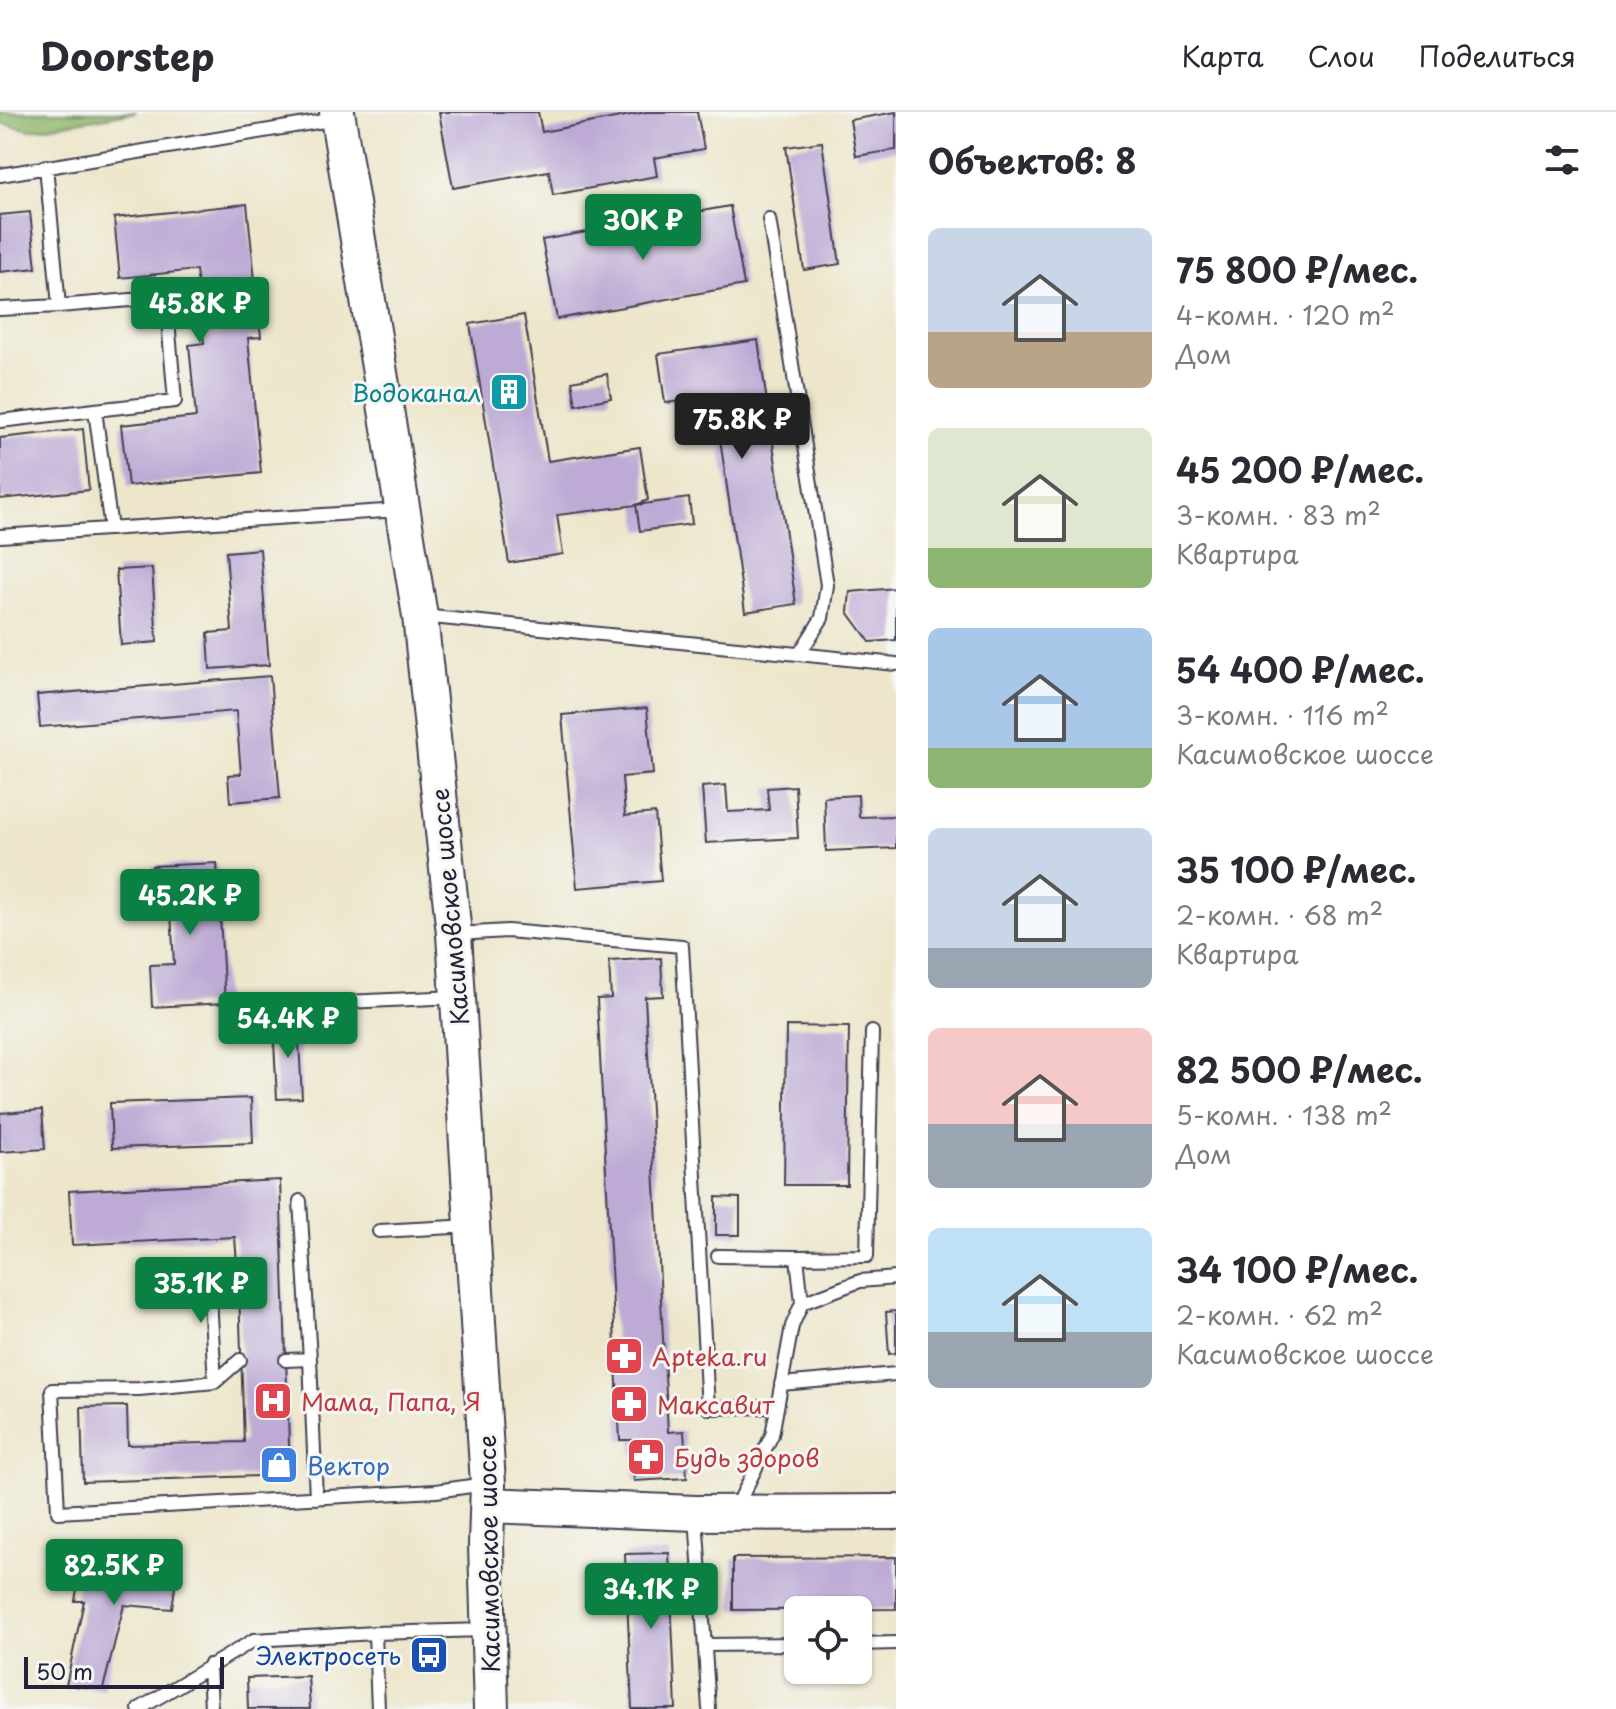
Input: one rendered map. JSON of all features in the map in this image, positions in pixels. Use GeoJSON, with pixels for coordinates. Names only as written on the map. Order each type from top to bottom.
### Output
{"type":"FeatureCollection","features":[{"type":"Feature","properties":{"kind":"main road","name":"Касимовское шоссе"},"geometry":{"type":"LineString","coordinates":[[338,116],[420,616],[454,934],[475,1226],[488,1494],[491,1709]]}},
{"type":"Feature","properties":{"kind":"main road"},"geometry":{"type":"LineString","coordinates":[[488,1494],[696,1513],[896,1512]]}},
{"type":"Feature","properties":{"kind":"lane"},"geometry":{"type":"LineString","coordinates":[[0,175],[338,116]]}},
{"type":"Feature","properties":{"kind":"lane"},"geometry":{"type":"LineString","coordinates":[[46,166],[59,306]]}},
{"type":"Feature","properties":{"kind":"lane"},"geometry":{"type":"LineString","coordinates":[[769,219],[827,585],[822,618],[800,653]]}},
{"type":"Feature","properties":{"kind":"lane"},"geometry":{"type":"LineString","coordinates":[[0,309],[166,297],[175,401],[0,421]]}},
{"type":"Feature","properties":{"kind":"lane"},"geometry":{"type":"LineString","coordinates":[[95,410],[111,529]]}},
{"type":"Feature","properties":{"kind":"lane"},"geometry":{"type":"LineString","coordinates":[[0,536],[403,510]]}},
{"type":"Feature","properties":{"kind":"lane"},"geometry":{"type":"LineString","coordinates":[[420,616],[896,664]]}},
{"type":"Feature","properties":{"kind":"lane"},"geometry":{"type":"LineString","coordinates":[[454,934],[507,931],[682,946],[708,1408],[777,1407]]}},
{"type":"Feature","properties":{"kind":"lane"},"geometry":{"type":"LineString","coordinates":[[256,1006],[458,997]]}},
{"type":"Feature","properties":{"kind":"lane"},"geometry":{"type":"LineString","coordinates":[[718,1256],[867,1256],[872,1032]]}},
{"type":"Feature","properties":{"kind":"lane"},"geometry":{"type":"LineString","coordinates":[[300,1201],[316,1498]]}},
{"type":"Feature","properties":{"kind":"lane"},"geometry":{"type":"LineString","coordinates":[[379,1231],[475,1226]]}},
{"type":"Feature","properties":{"kind":"lane"},"geometry":{"type":"LineString","coordinates":[[734,1512],[772,1435],[792,1326],[802,1303],[797,1257]]}},
{"type":"Feature","properties":{"kind":"lane"},"geometry":{"type":"LineString","coordinates":[[802,1303],[860,1281],[896,1278]]}},
{"type":"Feature","properties":{"kind":"lane"},"geometry":{"type":"LineString","coordinates":[[209,1282],[215,1382]]}},
{"type":"Feature","properties":{"kind":"lane"},"geometry":{"type":"LineString","coordinates":[[286,1360],[310,1359]]}},
{"type":"Feature","properties":{"kind":"lane"},"geometry":{"type":"LineString","coordinates":[[240,1360],[215,1382],[139,1389],[52,1390],[58,1512],[436,1491],[488,1494]]}},
{"type":"Feature","properties":{"kind":"lane"},"geometry":{"type":"LineString","coordinates":[[781,1384],[896,1374]]}},
{"type":"Feature","properties":{"kind":"lane"},"geometry":{"type":"LineString","coordinates":[[696,1513],[709,1709]]}},
{"type":"Feature","properties":{"kind":"lane"},"geometry":{"type":"LineString","coordinates":[[139,1709],[254,1640],[488,1629]]}},
{"type":"Feature","properties":{"kind":"lane"},"geometry":{"type":"LineString","coordinates":[[375,1633],[378,1709]]}},
{"type":"Feature","properties":{"kind":"lane"},"geometry":{"type":"LineString","coordinates":[[872,1644],[896,1643]]}},
{"type":"Feature","properties":{"kind":"lane"},"geometry":{"type":"LineString","coordinates":[[707,1645],[784,1644]]}},
{"type":"Feature","properties":{"kind":"lane"},"geometry":{"type":"LineString","coordinates":[[209,1665],[211,1709]]}},
{"type":"Feature","properties":{"kind":"green space"},"geometry":{"type":"Polygon","coordinates":[[[0,112],[136,112],[30,130],[0,123],[0,112]]]}},
{"type":"Feature","properties":{"kind":"building"},"geometry":{"type":"Polygon","coordinates":[[[439,112],[538,112],[542,132],[646,112],[697,112],[704,149],[654,158],[657,176],[553,195],[549,171],[453,188],[439,112]]]}},
{"type":"Feature","properties":{"kind":"building"},"geometry":{"type":"Polygon","coordinates":[[[896,112],[896,150],[856,156],[850,120],[896,112]]]}},
{"type":"Feature","properties":{"kind":"building"},"geometry":{"type":"Polygon","coordinates":[[[822,142],[840,264],[804,270],[786,147],[822,142]]]}},
{"type":"Feature","properties":{"kind":"building"},"geometry":{"type":"Polygon","coordinates":[[[247,204],[261,337],[248,338],[261,473],[128,486],[121,425],[196,417],[189,345],[204,343],[196,270],[120,278],[114,218],[247,204]]]}},
{"type":"Feature","properties":{"kind":"building"},"geometry":{"type":"Polygon","coordinates":[[[730,206],[744,285],[557,319],[542,240],[730,206]]]}},
{"type":"Feature","properties":{"kind":"building"},"geometry":{"type":"Polygon","coordinates":[[[30,212],[36,268],[0,272],[0,215],[30,212]]]}},
{"type":"Feature","properties":{"kind":"building","name":"Водоканал"},"geometry":{"type":"Polygon","coordinates":[[[524,315],[548,461],[640,447],[648,500],[636,505],[557,515],[563,554],[509,563],[470,324],[524,315]]]}},
{"type":"Feature","properties":{"kind":"building"},"geometry":{"type":"Polygon","coordinates":[[[758,340],[796,604],[745,612],[714,397],[665,403],[658,354],[758,340]]]}},
{"type":"Feature","properties":{"kind":"building"},"geometry":{"type":"Polygon","coordinates":[[[607,374],[611,398],[576,405],[572,381],[607,374]]]}},
{"type":"Feature","properties":{"kind":"building"},"geometry":{"type":"Polygon","coordinates":[[[83,429],[89,490],[0,499],[0,438],[83,429]]]}},
{"type":"Feature","properties":{"kind":"building"},"geometry":{"type":"Polygon","coordinates":[[[689,498],[692,524],[640,531],[636,505],[689,498]]]}},
{"type":"Feature","properties":{"kind":"building"},"geometry":{"type":"Polygon","coordinates":[[[260,549],[269,665],[210,669],[208,633],[232,631],[226,552],[260,549]]]}},
{"type":"Feature","properties":{"kind":"building"},"geometry":{"type":"Polygon","coordinates":[[[152,568],[157,642],[121,645],[116,570],[152,568]]]}},
{"type":"Feature","properties":{"kind":"building"},"geometry":{"type":"Polygon","coordinates":[[[896,588],[896,640],[870,642],[848,612],[850,592],[896,588]]]}},
{"type":"Feature","properties":{"kind":"building"},"geometry":{"type":"Polygon","coordinates":[[[270,676],[280,798],[230,802],[228,775],[241,774],[236,711],[40,727],[37,695],[270,676]]]}},
{"type":"Feature","properties":{"kind":"building"},"geometry":{"type":"Polygon","coordinates":[[[647,708],[653,774],[622,777],[625,816],[655,813],[661,881],[577,888],[562,715],[647,708]]]}},
{"type":"Feature","properties":{"kind":"building"},"geometry":{"type":"Polygon","coordinates":[[[726,785],[728,812],[769,810],[767,788],[795,786],[798,838],[706,843],[702,787],[726,785]]]}},
{"type":"Feature","properties":{"kind":"building"},"geometry":{"type":"Polygon","coordinates":[[[858,795],[859,817],[896,816],[896,848],[826,851],[824,797],[858,795]]]}},
{"type":"Feature","properties":{"kind":"building"},"geometry":{"type":"Polygon","coordinates":[[[217,863],[225,1003],[152,1007],[150,965],[174,964],[170,896],[154,897],[152,866],[217,863]]]}},
{"type":"Feature","properties":{"kind":"building"},"geometry":{"type":"Polygon","coordinates":[[[661,958],[663,996],[645,997],[668,1432],[684,1431],[687,1478],[634,1481],[632,1440],[620,1440],[597,999],[611,998],[609,961],[661,958]]]}},
{"type":"Feature","properties":{"kind":"building"},"geometry":{"type":"Polygon","coordinates":[[[298,1022],[302,1098],[277,1099],[273,1023],[298,1022]]]}},
{"type":"Feature","properties":{"kind":"building"},"geometry":{"type":"Polygon","coordinates":[[[786,1026],[849,1027],[847,1185],[784,1185],[786,1026]]]}},
{"type":"Feature","properties":{"kind":"building"},"geometry":{"type":"Polygon","coordinates":[[[251,1098],[253,1143],[112,1148],[110,1103],[251,1098]]]}},
{"type":"Feature","properties":{"kind":"building"},"geometry":{"type":"Polygon","coordinates":[[[42,1110],[45,1149],[0,1152],[0,1113],[42,1110]]]}},
{"type":"Feature","properties":{"kind":"building"},"geometry":{"type":"Polygon","coordinates":[[[280,1180],[290,1475],[83,1482],[81,1407],[127,1406],[128,1445],[244,1442],[239,1291],[235,1237],[72,1245],[69,1191],[280,1180]]]}},
{"type":"Feature","properties":{"kind":"building"},"geometry":{"type":"Polygon","coordinates":[[[716,1197],[740,1198],[740,1235],[716,1235],[716,1197]]]}},
{"type":"Feature","properties":{"kind":"building"},"geometry":{"type":"Polygon","coordinates":[[[896,1311],[896,1353],[889,1354],[886,1312],[896,1311]]]}},
{"type":"Feature","properties":{"kind":"building"},"geometry":{"type":"Polygon","coordinates":[[[83,1553],[179,1559],[172,1609],[124,1605],[103,1689],[66,1685],[84,1601],[75,1601],[83,1553]]]}},
{"type":"Feature","properties":{"kind":"building"},"geometry":{"type":"Polygon","coordinates":[[[669,1553],[676,1709],[632,1709],[625,1554],[669,1553]]]}},
{"type":"Feature","properties":{"kind":"building"},"geometry":{"type":"Polygon","coordinates":[[[896,1557],[896,1609],[872,1609],[872,1596],[784,1596],[784,1610],[733,1610],[733,1558],[896,1557]]]}},
{"type":"Feature","properties":{"kind":"building"},"geometry":{"type":"Polygon","coordinates":[[[308,1676],[310,1709],[248,1709],[247,1678],[308,1676]]]}},
{"type":"Feature","properties":{"kind":"place","name":"Водоканал"},"geometry":{"type":"Point","coordinates":[509,392]}},
{"type":"Feature","properties":{"kind":"place","name":"Apteka.ru"},"geometry":{"type":"Point","coordinates":[624,1356]}},
{"type":"Feature","properties":{"kind":"place","name":"Мама, Папа, Я"},"geometry":{"type":"Point","coordinates":[273,1401]}},
{"type":"Feature","properties":{"kind":"place","name":"Максавит"},"geometry":{"type":"Point","coordinates":[629,1404]}},
{"type":"Feature","properties":{"kind":"place","name":"Будь здоров"},"geometry":{"type":"Point","coordinates":[646,1457]}},
{"type":"Feature","properties":{"kind":"place","name":"Вектор"},"geometry":{"type":"Point","coordinates":[279,1465]}},
{"type":"Feature","properties":{"kind":"place","name":"Электросеть"},"geometry":{"type":"Point","coordinates":[429,1655]}}]}
